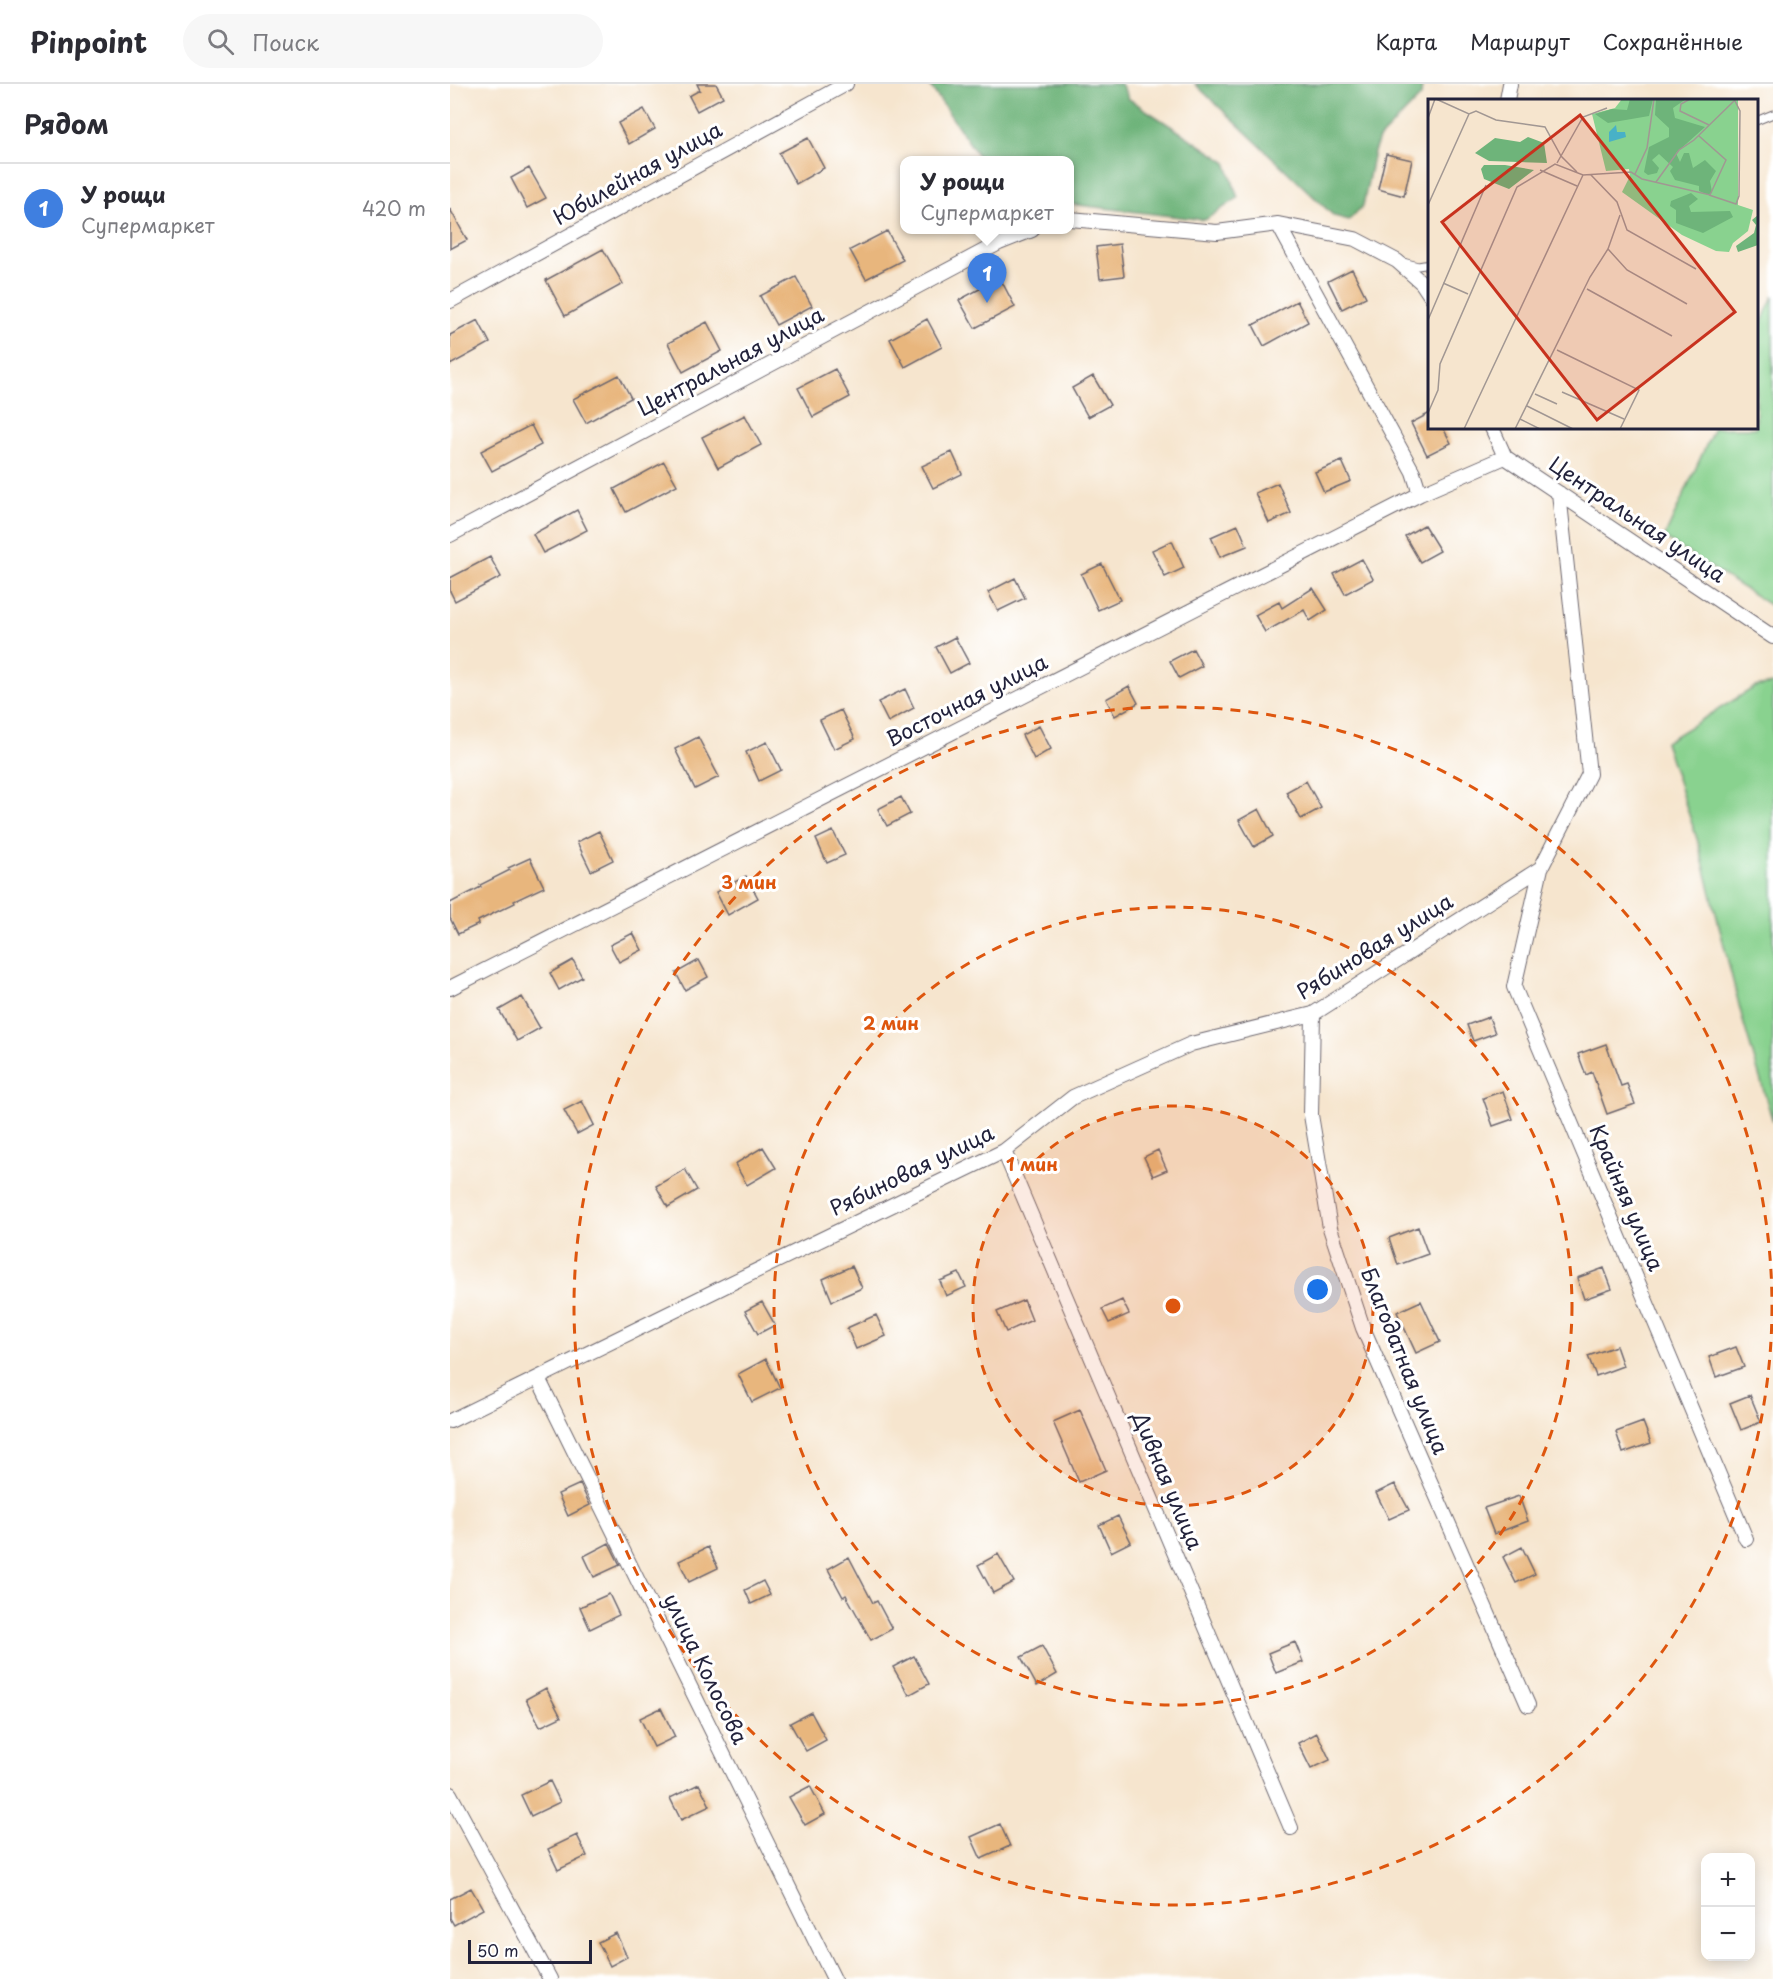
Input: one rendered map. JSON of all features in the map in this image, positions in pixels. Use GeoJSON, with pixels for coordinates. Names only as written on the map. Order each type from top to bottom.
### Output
{"type":"FeatureCollection","features":[{"type":"Feature","properties":{"kind":"street","name":"Юбилейная улица"},"geometry":{"type":"LineString","coordinates":[[450,301],[846,84]]}},
{"type":"Feature","properties":{"kind":"street"},"geometry":{"type":"LineString","coordinates":[[1507,99],[1510,84]]}},
{"type":"Feature","properties":{"kind":"street"},"geometry":{"type":"LineString","coordinates":[[1074,219],[1217,232],[1278,224],[1355,239],[1397,261],[1422,282],[1428,292]]}},
{"type":"Feature","properties":{"kind":"street"},"geometry":{"type":"LineString","coordinates":[[1278,224],[1413,472],[1420,494]]}},
{"type":"Feature","properties":{"kind":"street","name":"Центральная улица"},"geometry":{"type":"LineString","coordinates":[[450,535],[999,243],[1022,234]]}},
{"type":"Feature","properties":{"kind":"street"},"geometry":{"type":"LineString","coordinates":[[1492,429],[1505,458]]}},
{"type":"Feature","properties":{"kind":"street","name":"Восточная улица"},"geometry":{"type":"LineString","coordinates":[[450,988],[1420,494],[1505,458]]}},
{"type":"Feature","properties":{"kind":"street","name":"Центральная улица"},"geometry":{"type":"LineString","coordinates":[[1505,458],[1773,637]]}},
{"type":"Feature","properties":{"kind":"street","name":"Крайняя улица"},"geometry":{"type":"LineString","coordinates":[[1559,493],[1589,774],[1541,868],[1514,987],[1746,1539]]}},
{"type":"Feature","properties":{"kind":"street","name":"Рябиновая улица"},"geometry":{"type":"LineString","coordinates":[[450,1421],[1004,1151],[1072,1097],[1191,1044],[1312,1014],[1541,868]]}},
{"type":"Feature","properties":{"kind":"street","name":"Благодатная улица"},"geometry":{"type":"LineString","coordinates":[[1312,1014],[1311,1115],[1330,1228],[1363,1328],[1528,1705]]}},
{"type":"Feature","properties":{"kind":"street","name":"Дивная улица"},"geometry":{"type":"LineString","coordinates":[[1004,1151],[1291,1828]]}},
{"type":"Feature","properties":{"kind":"street","name":"улица Колосова"},"geometry":{"type":"LineString","coordinates":[[538,1378],[834,1979]]}},
{"type":"Feature","properties":{"kind":"street"},"geometry":{"type":"LineString","coordinates":[[450,1794],[550,1979]]}},
{"type":"Feature","properties":{"kind":"lane"},"geometry":{"type":"LineString","coordinates":[[1758,120],[1773,114]]}},
{"type":"Feature","properties":{"kind":"lane"},"geometry":{"type":"LineString","coordinates":[[1397,261],[1418,266],[1428,264]]}},
{"type":"Feature","properties":{"kind":"green space"},"geometry":{"type":"Polygon","coordinates":[[[929,84],[1121,84],[1129,99],[1226,162],[1238,198],[1205,220],[1074,204],[1074,156],[978,156],[929,84]]]}},
{"type":"Feature","properties":{"kind":"green space"},"geometry":{"type":"Polygon","coordinates":[[[1195,84],[1422,84],[1421,96],[1379,139],[1374,152],[1363,206],[1349,220],[1334,216],[1195,84]]]}},
{"type":"Feature","properties":{"kind":"green space"},"geometry":{"type":"Polygon","coordinates":[[[1773,296],[1773,607],[1664,538],[1714,429],[1758,429],[1758,331],[1773,296]]]}},
{"type":"Feature","properties":{"kind":"green space"},"geometry":{"type":"Polygon","coordinates":[[[1773,684],[1773,1122],[1743,1021],[1698,842],[1665,742],[1755,687],[1773,684]]]}},
{"type":"Feature","properties":{"kind":"building"},"geometry":{"type":"Polygon","coordinates":[[[697,84],[716,84],[723,97],[697,111],[689,96],[700,90],[697,84]]]}},
{"type":"Feature","properties":{"kind":"building"},"geometry":{"type":"Polygon","coordinates":[[[644,109],[655,129],[629,144],[618,123],[644,109]]]}},
{"type":"Feature","properties":{"kind":"building"},"geometry":{"type":"Polygon","coordinates":[[[808,138],[824,168],[796,184],[779,153],[808,138]]]}},
{"type":"Feature","properties":{"kind":"building"},"geometry":{"type":"Polygon","coordinates":[[[1386,154],[1412,160],[1404,196],[1378,189],[1386,154]]]}},
{"type":"Feature","properties":{"kind":"building"},"geometry":{"type":"Polygon","coordinates":[[[529,168],[546,198],[527,208],[511,178],[529,168]]]}},
{"type":"Feature","properties":{"kind":"building"},"geometry":{"type":"Polygon","coordinates":[[[450,209],[467,240],[450,249],[450,209]]]}},
{"type":"Feature","properties":{"kind":"building"},"geometry":{"type":"Polygon","coordinates":[[[887,231],[903,260],[866,279],[850,250],[887,231]]]}},
{"type":"Feature","properties":{"kind":"building"},"geometry":{"type":"Polygon","coordinates":[[[1120,244],[1124,276],[1100,279],[1096,247],[1120,244]]]}},
{"type":"Feature","properties":{"kind":"building"},"geometry":{"type":"Polygon","coordinates":[[[603,249],[623,284],[565,316],[546,280],[603,249]]]}},
{"type":"Feature","properties":{"kind":"building"},"geometry":{"type":"Polygon","coordinates":[[[1352,269],[1366,297],[1342,309],[1328,281],[1352,269]]]}},
{"type":"Feature","properties":{"kind":"building"},"geometry":{"type":"Polygon","coordinates":[[[796,277],[812,306],[776,325],[760,296],[796,277]]]}},
{"type":"Feature","properties":{"kind":"building"},"geometry":{"type":"Polygon","coordinates":[[[1000,278],[1015,307],[975,328],[959,300],[1000,278]]]}},
{"type":"Feature","properties":{"kind":"building"},"geometry":{"type":"Polygon","coordinates":[[[1297,301],[1308,322],[1264,346],[1253,325],[1297,301]]]}},
{"type":"Feature","properties":{"kind":"building"},"geometry":{"type":"Polygon","coordinates":[[[927,319],[942,347],[905,367],[890,339],[927,319]]]}},
{"type":"Feature","properties":{"kind":"building"},"geometry":{"type":"Polygon","coordinates":[[[478,320],[490,343],[450,365],[450,335],[478,320]]]}},
{"type":"Feature","properties":{"kind":"building"},"geometry":{"type":"Polygon","coordinates":[[[707,322],[722,351],[683,372],[668,343],[707,322]]]}},
{"type":"Feature","properties":{"kind":"building"},"geometry":{"type":"Polygon","coordinates":[[[835,369],[850,397],[813,417],[798,388],[835,369]]]}},
{"type":"Feature","properties":{"kind":"building"},"geometry":{"type":"Polygon","coordinates":[[[619,375],[631,398],[586,423],[573,399],[619,375]]]}},
{"type":"Feature","properties":{"kind":"building"},"geometry":{"type":"Polygon","coordinates":[[[1093,376],[1110,405],[1088,417],[1072,388],[1093,376]]]}},
{"type":"Feature","properties":{"kind":"building"},"geometry":{"type":"Polygon","coordinates":[[[1428,414],[1428,429],[1444,429],[1451,443],[1427,455],[1411,423],[1428,414]]]}},
{"type":"Feature","properties":{"kind":"building"},"geometry":{"type":"Polygon","coordinates":[[[745,415],[761,445],[718,468],[702,437],[745,415]]]}},
{"type":"Feature","properties":{"kind":"building"},"geometry":{"type":"Polygon","coordinates":[[[531,425],[541,445],[492,471],[481,451],[531,425]]]}},
{"type":"Feature","properties":{"kind":"building"},"geometry":{"type":"Polygon","coordinates":[[[952,452],[962,474],[933,488],[922,466],[952,452]]]}},
{"type":"Feature","properties":{"kind":"building"},"geometry":{"type":"Polygon","coordinates":[[[1342,461],[1351,481],[1324,492],[1315,472],[1342,461]]]}},
{"type":"Feature","properties":{"kind":"building"},"geometry":{"type":"Polygon","coordinates":[[[664,462],[677,485],[626,512],[614,489],[664,462]]]}},
{"type":"Feature","properties":{"kind":"building"},"geometry":{"type":"Polygon","coordinates":[[[1278,483],[1291,513],[1269,523],[1255,493],[1278,483]]]}},
{"type":"Feature","properties":{"kind":"building"},"geometry":{"type":"Polygon","coordinates":[[[577,510],[587,530],[543,553],[533,534],[577,510]]]}},
{"type":"Feature","properties":{"kind":"building"},"geometry":{"type":"Polygon","coordinates":[[[1238,525],[1247,546],[1220,557],[1211,537],[1238,525]]]}},
{"type":"Feature","properties":{"kind":"building"},"geometry":{"type":"Polygon","coordinates":[[[1424,525],[1440,551],[1420,562],[1405,536],[1424,525]]]}},
{"type":"Feature","properties":{"kind":"building"},"geometry":{"type":"Polygon","coordinates":[[[1172,541],[1184,568],[1165,577],[1152,550],[1172,541]]]}},
{"type":"Feature","properties":{"kind":"building"},"geometry":{"type":"Polygon","coordinates":[[[490,557],[501,577],[455,601],[450,591],[450,578],[490,557]]]}},
{"type":"Feature","properties":{"kind":"building"},"geometry":{"type":"Polygon","coordinates":[[[1362,559],[1373,579],[1345,594],[1334,574],[1362,559]]]}},
{"type":"Feature","properties":{"kind":"building"},"geometry":{"type":"Polygon","coordinates":[[[1102,564],[1120,600],[1098,610],[1081,574],[1102,564]]]}},
{"type":"Feature","properties":{"kind":"building"},"geometry":{"type":"Polygon","coordinates":[[[1015,578],[1025,598],[998,611],[988,592],[1015,578]]]}},
{"type":"Feature","properties":{"kind":"building"},"geometry":{"type":"Polygon","coordinates":[[[1313,588],[1327,610],[1310,621],[1304,610],[1265,632],[1255,615],[1279,602],[1282,608],[1313,588]]]}},
{"type":"Feature","properties":{"kind":"building"},"geometry":{"type":"Polygon","coordinates":[[[955,637],[969,663],[950,673],[936,647],[955,637]]]}},
{"type":"Feature","properties":{"kind":"building"},"geometry":{"type":"Polygon","coordinates":[[[1193,649],[1202,666],[1179,678],[1170,661],[1193,649]]]}},
{"type":"Feature","properties":{"kind":"building"},"geometry":{"type":"Polygon","coordinates":[[[1129,686],[1138,703],[1115,716],[1106,699],[1129,686]]]}},
{"type":"Feature","properties":{"kind":"building"},"geometry":{"type":"Polygon","coordinates":[[[905,689],[914,708],[888,722],[878,702],[905,689]]]}},
{"type":"Feature","properties":{"kind":"building"},"geometry":{"type":"Polygon","coordinates":[[[841,710],[855,739],[834,749],[820,720],[841,710]]]}},
{"type":"Feature","properties":{"kind":"building"},"geometry":{"type":"Polygon","coordinates":[[[1039,726],[1051,749],[1034,759],[1022,735],[1039,726]]]}},
{"type":"Feature","properties":{"kind":"building"},"geometry":{"type":"Polygon","coordinates":[[[698,737],[719,777],[695,789],[675,749],[698,737]]]}},
{"type":"Feature","properties":{"kind":"building"},"geometry":{"type":"Polygon","coordinates":[[[767,742],[781,770],[759,781],[746,752],[767,742]]]}},
{"type":"Feature","properties":{"kind":"building"},"geometry":{"type":"Polygon","coordinates":[[[1306,781],[1321,808],[1301,819],[1286,792],[1306,781]]]}},
{"type":"Feature","properties":{"kind":"building"},"geometry":{"type":"Polygon","coordinates":[[[901,797],[910,814],[887,826],[878,809],[901,797]]]}},
{"type":"Feature","properties":{"kind":"building"},"geometry":{"type":"Polygon","coordinates":[[[1259,809],[1273,836],[1254,847],[1239,820],[1259,809]]]}},
{"type":"Feature","properties":{"kind":"building"},"geometry":{"type":"Polygon","coordinates":[[[599,831],[613,860],[591,871],[577,842],[599,831]]]}},
{"type":"Feature","properties":{"kind":"building"},"geometry":{"type":"Polygon","coordinates":[[[833,831],[845,855],[827,863],[816,839],[833,831]]]}},
{"type":"Feature","properties":{"kind":"building"},"geometry":{"type":"Polygon","coordinates":[[[530,858],[544,887],[514,901],[515,903],[478,921],[479,924],[458,934],[450,918],[450,903],[510,870],[508,868],[530,858]]]}},
{"type":"Feature","properties":{"kind":"building"},"geometry":{"type":"Polygon","coordinates":[[[746,876],[758,898],[728,915],[716,892],[746,876]]]}},
{"type":"Feature","properties":{"kind":"building"},"geometry":{"type":"Polygon","coordinates":[[[633,933],[642,950],[619,962],[610,945],[633,933]]]}},
{"type":"Feature","properties":{"kind":"building"},"geometry":{"type":"Polygon","coordinates":[[[573,960],[582,977],[559,990],[550,973],[573,960]]]}},
{"type":"Feature","properties":{"kind":"building"},"geometry":{"type":"Polygon","coordinates":[[[699,960],[708,977],[685,990],[676,973],[699,960]]]}},
{"type":"Feature","properties":{"kind":"building"},"geometry":{"type":"Polygon","coordinates":[[[522,997],[540,1028],[517,1041],[499,1010],[522,997]]]}},
{"type":"Feature","properties":{"kind":"building"},"geometry":{"type":"Polygon","coordinates":[[[1489,1017],[1495,1033],[1473,1041],[1467,1025],[1489,1017]]]}},
{"type":"Feature","properties":{"kind":"building"},"geometry":{"type":"Polygon","coordinates":[[[1606,1044],[1621,1086],[1627,1084],[1635,1104],[1607,1114],[1592,1072],[1586,1075],[1578,1054],[1606,1044]]]}},
{"type":"Feature","properties":{"kind":"building"},"geometry":{"type":"Polygon","coordinates":[[[1503,1091],[1513,1119],[1493,1126],[1483,1098],[1503,1091]]]}},
{"type":"Feature","properties":{"kind":"building"},"geometry":{"type":"Polygon","coordinates":[[[582,1101],[594,1125],[577,1134],[564,1110],[582,1101]]]}},
{"type":"Feature","properties":{"kind":"building"},"geometry":{"type":"Polygon","coordinates":[[[763,1147],[776,1168],[747,1185],[735,1164],[763,1147]]]}},
{"type":"Feature","properties":{"kind":"building"},"geometry":{"type":"Polygon","coordinates":[[[1158,1150],[1167,1170],[1153,1176],[1144,1157],[1158,1150]]]}},
{"type":"Feature","properties":{"kind":"building"},"geometry":{"type":"Polygon","coordinates":[[[685,1169],[697,1190],[668,1207],[656,1186],[685,1169]]]}},
{"type":"Feature","properties":{"kind":"building"},"geometry":{"type":"Polygon","coordinates":[[[1418,1227],[1428,1254],[1398,1265],[1389,1238],[1418,1227]]]}},
{"type":"Feature","properties":{"kind":"building"},"geometry":{"type":"Polygon","coordinates":[[[852,1266],[862,1288],[832,1301],[823,1279],[852,1266]]]}},
{"type":"Feature","properties":{"kind":"building"},"geometry":{"type":"Polygon","coordinates":[[[1604,1268],[1612,1289],[1584,1299],[1577,1278],[1604,1268]]]}},
{"type":"Feature","properties":{"kind":"building"},"geometry":{"type":"Polygon","coordinates":[[[959,1273],[966,1287],[946,1296],[940,1281],[959,1273]]]}},
{"type":"Feature","properties":{"kind":"building"},"geometry":{"type":"Polygon","coordinates":[[[1024,1300],[1032,1320],[1006,1332],[997,1312],[1024,1300]]]}},
{"type":"Feature","properties":{"kind":"building"},"geometry":{"type":"Polygon","coordinates":[[[1122,1300],[1129,1314],[1109,1323],[1102,1309],[1122,1300]]]}},
{"type":"Feature","properties":{"kind":"building"},"geometry":{"type":"Polygon","coordinates":[[[1421,1301],[1440,1342],[1416,1353],[1397,1312],[1421,1301]]]}},
{"type":"Feature","properties":{"kind":"building"},"geometry":{"type":"Polygon","coordinates":[[[762,1302],[775,1325],[758,1334],[745,1311],[762,1302]]]}},
{"type":"Feature","properties":{"kind":"building"},"geometry":{"type":"Polygon","coordinates":[[[876,1315],[886,1336],[856,1349],[847,1328],[876,1315]]]}},
{"type":"Feature","properties":{"kind":"building"},"geometry":{"type":"Polygon","coordinates":[[[1616,1346],[1623,1366],[1596,1376],[1588,1356],[1616,1346]]]}},
{"type":"Feature","properties":{"kind":"building"},"geometry":{"type":"Polygon","coordinates":[[[1736,1347],[1744,1367],[1716,1377],[1709,1357],[1736,1347]]]}},
{"type":"Feature","properties":{"kind":"building"},"geometry":{"type":"Polygon","coordinates":[[[766,1359],[780,1388],[752,1402],[738,1374],[766,1359]]]}},
{"type":"Feature","properties":{"kind":"building"},"geometry":{"type":"Polygon","coordinates":[[[1750,1395],[1761,1422],[1741,1430],[1730,1403],[1750,1395]]]}},
{"type":"Feature","properties":{"kind":"building"},"geometry":{"type":"Polygon","coordinates":[[[1080,1410],[1106,1470],[1079,1482],[1053,1422],[1080,1410]]]}},
{"type":"Feature","properties":{"kind":"building"},"geometry":{"type":"Polygon","coordinates":[[[1643,1422],[1651,1443],[1623,1453],[1616,1432],[1643,1422]]]}},
{"type":"Feature","properties":{"kind":"building"},"geometry":{"type":"Polygon","coordinates":[[[580,1484],[590,1505],[568,1516],[558,1494],[580,1484]]]}},
{"type":"Feature","properties":{"kind":"building"},"geometry":{"type":"Polygon","coordinates":[[[1395,1484],[1409,1510],[1389,1519],[1376,1493],[1395,1484]]]}},
{"type":"Feature","properties":{"kind":"building"},"geometry":{"type":"Polygon","coordinates":[[[1519,1496],[1528,1521],[1494,1534],[1484,1508],[1519,1496]]]}},
{"type":"Feature","properties":{"kind":"building"},"geometry":{"type":"Polygon","coordinates":[[[1118,1516],[1131,1542],[1111,1552],[1099,1525],[1118,1516]]]}},
{"type":"Feature","properties":{"kind":"building"},"geometry":{"type":"Polygon","coordinates":[[[609,1543],[620,1565],[594,1577],[584,1556],[609,1543]]]}},
{"type":"Feature","properties":{"kind":"building"},"geometry":{"type":"Polygon","coordinates":[[[708,1547],[718,1568],[689,1582],[679,1561],[708,1547]]]}},
{"type":"Feature","properties":{"kind":"building"},"geometry":{"type":"Polygon","coordinates":[[[1522,1547],[1535,1574],[1516,1583],[1503,1557],[1522,1547]]]}},
{"type":"Feature","properties":{"kind":"building"},"geometry":{"type":"Polygon","coordinates":[[[998,1554],[1014,1582],[993,1593],[978,1565],[998,1554]]]}},
{"type":"Feature","properties":{"kind":"building"},"geometry":{"type":"Polygon","coordinates":[[[849,1557],[873,1603],[877,1601],[892,1629],[871,1640],[846,1595],[843,1597],[828,1569],[849,1557]]]}},
{"type":"Feature","properties":{"kind":"building"},"geometry":{"type":"Polygon","coordinates":[[[763,1581],[770,1595],[751,1604],[745,1590],[763,1581]]]}},
{"type":"Feature","properties":{"kind":"building"},"geometry":{"type":"Polygon","coordinates":[[[609,1594],[619,1615],[590,1629],[580,1607],[609,1594]]]}},
{"type":"Feature","properties":{"kind":"building"},"geometry":{"type":"Polygon","coordinates":[[[1295,1642],[1303,1662],[1276,1673],[1268,1653],[1295,1642]]]}},
{"type":"Feature","properties":{"kind":"building"},"geometry":{"type":"Polygon","coordinates":[[[1042,1646],[1057,1674],[1037,1686],[1021,1657],[1042,1646]]]}},
{"type":"Feature","properties":{"kind":"building"},"geometry":{"type":"Polygon","coordinates":[[[914,1656],[929,1684],[909,1695],[893,1667],[914,1656]]]}},
{"type":"Feature","properties":{"kind":"building"},"geometry":{"type":"Polygon","coordinates":[[[546,1688],[561,1717],[540,1727],[526,1699],[546,1688]]]}},
{"type":"Feature","properties":{"kind":"building"},"geometry":{"type":"Polygon","coordinates":[[[661,1708],[675,1737],[654,1747],[640,1718],[661,1708]]]}},
{"type":"Feature","properties":{"kind":"building"},"geometry":{"type":"Polygon","coordinates":[[[811,1712],[826,1740],[806,1751],[790,1723],[811,1712]]]}},
{"type":"Feature","properties":{"kind":"building"},"geometry":{"type":"Polygon","coordinates":[[[1317,1733],[1330,1760],[1311,1769],[1298,1743],[1317,1733]]]}},
{"type":"Feature","properties":{"kind":"building"},"geometry":{"type":"Polygon","coordinates":[[[550,1781],[560,1802],[531,1816],[521,1795],[550,1781]]]}},
{"type":"Feature","properties":{"kind":"building"},"geometry":{"type":"Polygon","coordinates":[[[699,1784],[710,1806],[681,1820],[670,1798],[699,1784]]]}},
{"type":"Feature","properties":{"kind":"building"},"geometry":{"type":"Polygon","coordinates":[[[810,1786],[825,1814],[805,1825],[789,1797],[810,1786]]]}},
{"type":"Feature","properties":{"kind":"building"},"geometry":{"type":"Polygon","coordinates":[[[1000,1824],[1010,1846],[981,1859],[971,1837],[1000,1824]]]}},
{"type":"Feature","properties":{"kind":"building"},"geometry":{"type":"Polygon","coordinates":[[[577,1835],[587,1856],[558,1870],[548,1849],[577,1835]]]}},
{"type":"Feature","properties":{"kind":"building"},"geometry":{"type":"Polygon","coordinates":[[[471,1888],[483,1909],[454,1925],[450,1918],[450,1899],[471,1888]]]}},
{"type":"Feature","properties":{"kind":"building"},"geometry":{"type":"Polygon","coordinates":[[[616,1933],[627,1957],[610,1966],[598,1942],[616,1933]]]}},
{"type":"Feature","properties":{"kind":"place","name":"У рощи"},"geometry":{"type":"Point","coordinates":[987,303]}}]}
